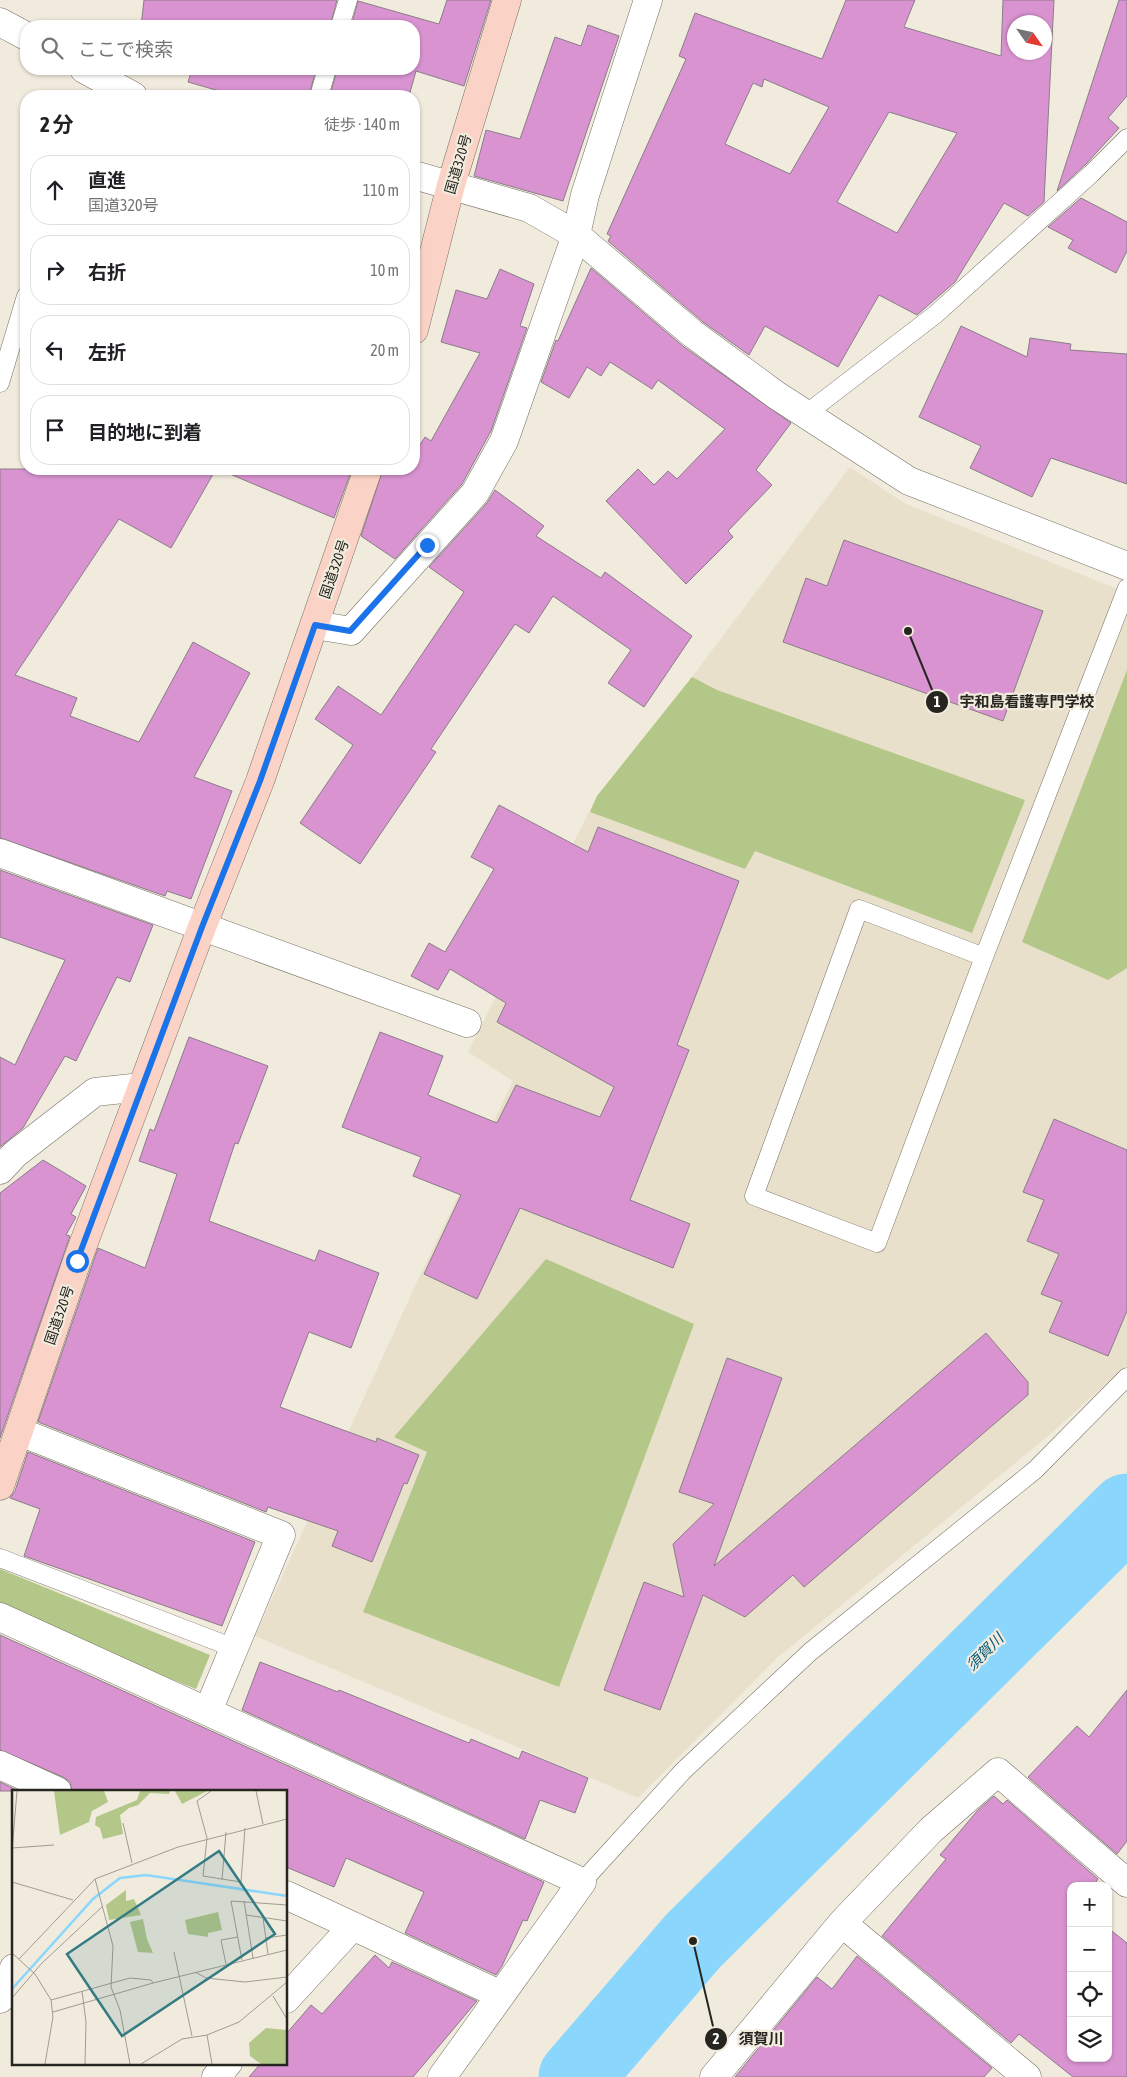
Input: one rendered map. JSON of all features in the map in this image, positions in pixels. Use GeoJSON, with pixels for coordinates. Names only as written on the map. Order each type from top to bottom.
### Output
{"type":"FeatureCollection","features":[{"type":"Feature","properties":{"kind":"street","name":"国道320号"},"geometry":{"type":"LineString","coordinates":[[420,307],[452,186],[507,0]]}},
{"type":"Feature","properties":{"kind":"street"},"geometry":{"type":"LineString","coordinates":[[315,625],[350,631],[475,493],[504,441],[576,235],[585,194],[648,0]]}},
{"type":"Feature","properties":{"kind":"street"},"geometry":{"type":"LineString","coordinates":[[0,22],[20,33]]}},
{"type":"Feature","properties":{"kind":"street"},"geometry":{"type":"LineString","coordinates":[[93,75],[114,90]]}},
{"type":"Feature","properties":{"kind":"street"},"geometry":{"type":"LineString","coordinates":[[420,177],[529,208],[576,235],[693,334],[806,414],[909,482],[1127,566]]}},
{"type":"Feature","properties":{"kind":"street","name":"国道320号"},"geometry":{"type":"LineString","coordinates":[[0,1486],[77,1261],[202,927],[260,781],[366,475]]}},
{"type":"Feature","properties":{"kind":"street"},"geometry":{"type":"LineString","coordinates":[[0,853],[467,1023]]}},
{"type":"Feature","properties":{"kind":"street"},"geometry":{"type":"LineString","coordinates":[[0,1170],[15,1154],[95,1092],[142,1086]]}},
{"type":"Feature","properties":{"kind":"street"},"geometry":{"type":"LineString","coordinates":[[20,1432],[281,1535],[208,1712]]}},
{"type":"Feature","properties":{"kind":"street"},"geometry":{"type":"LineString","coordinates":[[0,1617],[582,1882],[442,2077]]}},
{"type":"Feature","properties":{"kind":"street"},"geometry":{"type":"LineString","coordinates":[[0,1765],[55,1790]]}},
{"type":"Feature","properties":{"kind":"street"},"geometry":{"type":"LineString","coordinates":[[714,2077],[842,1923],[931,1830],[998,1772],[1127,1883]]}},
{"type":"Feature","properties":{"kind":"street"},"geometry":{"type":"LineString","coordinates":[[288,1896],[501,1994]]}},
{"type":"Feature","properties":{"kind":"street"},"geometry":{"type":"LineString","coordinates":[[842,1923],[1027,2077]]}},
{"type":"Feature","properties":{"kind":"street"},"geometry":{"type":"LineString","coordinates":[[288,1997],[353,1926]]}},
{"type":"Feature","properties":{"kind":"street"},"geometry":{"type":"LineString","coordinates":[[0,1958],[12,1965]]}},
{"type":"Feature","properties":{"kind":"street"},"geometry":{"type":"LineString","coordinates":[[0,1999],[12,1971]]}},
{"type":"Feature","properties":{"kind":"lane"},"geometry":{"type":"LineString","coordinates":[[342,20],[348,0]]}},
{"type":"Feature","properties":{"kind":"lane"},"geometry":{"type":"LineString","coordinates":[[321,90],[325,75]]}},
{"type":"Feature","properties":{"kind":"lane"},"geometry":{"type":"LineString","coordinates":[[806,414],[936,314],[1091,174],[1127,138]]}},
{"type":"Feature","properties":{"kind":"lane"},"geometry":{"type":"LineString","coordinates":[[0,383],[20,316]]}},
{"type":"Feature","properties":{"kind":"lane"},"geometry":{"type":"LineString","coordinates":[[984,957],[859,909],[754,1196],[876,1243],[1127,588]]}},
{"type":"Feature","properties":{"kind":"lane"},"geometry":{"type":"LineString","coordinates":[[582,1882],[683,1771],[810,1652],[1035,1470],[1127,1377]]}},
{"type":"Feature","properties":{"kind":"lane"},"geometry":{"type":"LineString","coordinates":[[0,1558],[234,1648]]}},
{"type":"Feature","properties":{"kind":"shaded area"},"geometry":{"type":"Polygon","coordinates":[[[850,467],[904,503],[1127,593],[1127,1365],[1047,1437],[777,1658],[638,1798],[255,1636],[415,1286],[513,1081],[468,1052],[597,796],[692,677],[850,467]]]}},
{"type":"Feature","properties":{"kind":"green space"},"geometry":{"type":"Polygon","coordinates":[[[1127,670],[1127,968],[1108,980],[1022,942],[1127,670]]]}},
{"type":"Feature","properties":{"kind":"green space"},"geometry":{"type":"Polygon","coordinates":[[[692,677],[717,690],[1025,800],[972,933],[755,851],[745,869],[590,812],[597,796],[692,677]]]}},
{"type":"Feature","properties":{"kind":"green space"},"geometry":{"type":"Polygon","coordinates":[[[546,1259],[694,1324],[559,1687],[363,1612],[427,1452],[394,1437],[546,1259]]]}},
{"type":"Feature","properties":{"kind":"green space"},"geometry":{"type":"Polygon","coordinates":[[[0,1569],[210,1655],[196,1689],[0,1610],[0,1569]]]}},
{"type":"Feature","properties":{"kind":"building"},"geometry":{"type":"Polygon","coordinates":[[[144,0],[337,0],[332,20],[142,20],[144,0]]]}},
{"type":"Feature","properties":{"kind":"building"},"geometry":{"type":"Polygon","coordinates":[[[447,0],[491,0],[464,86],[420,72],[420,20],[353,20],[358,1],[439,24],[447,0]]]}},
{"type":"Feature","properties":{"kind":"building"},"geometry":{"type":"Polygon","coordinates":[[[846,0],[915,0],[904,27],[1001,56],[1003,0],[1054,0],[1052,40],[1052,15],[1007,15],[1007,60],[1051,60],[1044,202],[1028,216],[1004,203],[955,282],[917,315],[879,295],[838,367],[765,326],[749,355],[703,322],[608,241],[611,236],[607,234],[686,59],[679,56],[695,13],[822,59],[846,0]],[[764,79],[762,87],[753,83],[725,144],[790,174],[829,107],[764,79]],[[889,112],[837,202],[897,233],[957,133],[889,112]]]}},
{"type":"Feature","properties":{"kind":"building"},"geometry":{"type":"Polygon","coordinates":[[[1119,0],[1127,0],[1127,96],[1108,118],[1119,128],[1086,164],[1057,191],[1119,0]]]}},
{"type":"Feature","properties":{"kind":"building"},"geometry":{"type":"Polygon","coordinates":[[[588,25],[619,36],[563,201],[474,176],[486,130],[520,139],[555,37],[581,46],[588,25]]]}},
{"type":"Feature","properties":{"kind":"building"},"geometry":{"type":"Polygon","coordinates":[[[190,75],[314,75],[311,90],[216,90],[188,82],[190,75]]]}},
{"type":"Feature","properties":{"kind":"building"},"geometry":{"type":"Polygon","coordinates":[[[335,75],[415,75],[411,90],[332,90],[335,75]]]}},
{"type":"Feature","properties":{"kind":"building"},"geometry":{"type":"Polygon","coordinates":[[[1081,198],[1127,222],[1127,251],[1116,273],[1068,248],[1073,240],[1048,227],[1081,198]]]}},
{"type":"Feature","properties":{"kind":"building"},"geometry":{"type":"Polygon","coordinates":[[[591,268],[684,347],[791,423],[756,470],[772,485],[728,531],[733,537],[686,584],[606,501],[638,469],[654,485],[668,471],[677,479],[725,429],[658,380],[652,389],[610,362],[601,376],[587,367],[569,398],[541,382],[556,340],[558,341],[591,268]]]}},
{"type":"Feature","properties":{"kind":"building"},"geometry":{"type":"Polygon","coordinates":[[[500,269],[534,284],[520,326],[527,328],[491,431],[462,484],[395,559],[361,536],[381,475],[420,475],[420,445],[425,437],[431,441],[480,353],[441,342],[456,290],[487,299],[500,269]]]}},
{"type":"Feature","properties":{"kind":"building"},"geometry":{"type":"Polygon","coordinates":[[[961,326],[1027,357],[1030,338],[1071,344],[1070,350],[1127,354],[1127,484],[1051,458],[1032,497],[970,468],[981,446],[919,417],[961,326]]]}},
{"type":"Feature","properties":{"kind":"building"},"geometry":{"type":"Polygon","coordinates":[[[0,469],[20,469],[20,475],[213,475],[171,548],[119,519],[15,675],[77,698],[70,716],[139,742],[193,642],[250,673],[194,777],[232,791],[191,899],[167,891],[165,896],[0,838],[0,469]]]}},
{"type":"Feature","properties":{"kind":"building"},"geometry":{"type":"Polygon","coordinates":[[[232,475],[350,475],[334,518],[232,475]]]}},
{"type":"Feature","properties":{"kind":"building"},"geometry":{"type":"Polygon","coordinates":[[[495,490],[544,526],[536,536],[601,578],[605,572],[692,636],[644,707],[608,683],[631,650],[553,596],[529,633],[515,624],[431,749],[436,752],[360,864],[300,823],[353,745],[315,719],[338,686],[381,715],[464,592],[429,567],[487,503],[495,490]]]}},
{"type":"Feature","properties":{"kind":"building"},"geometry":{"type":"Polygon","coordinates":[[[844,540],[1043,611],[1003,721],[783,642],[806,578],[827,586],[844,540]]]}},
{"type":"Feature","properties":{"kind":"building"},"geometry":{"type":"Polygon","coordinates":[[[499,805],[588,852],[598,827],[739,881],[677,1045],[689,1050],[630,1200],[690,1224],[673,1268],[520,1208],[477,1299],[424,1274],[461,1195],[413,1176],[421,1157],[342,1127],[380,1032],[443,1056],[428,1095],[497,1123],[516,1085],[600,1117],[614,1087],[497,1022],[506,1003],[450,969],[438,990],[411,976],[429,943],[445,952],[494,869],[471,857],[499,805]]]}},
{"type":"Feature","properties":{"kind":"building"},"geometry":{"type":"Polygon","coordinates":[[[0,870],[153,925],[130,982],[117,977],[76,1061],[65,1056],[23,1128],[0,1147],[0,1057],[15,1065],[65,960],[0,937],[0,870]]]}},
{"type":"Feature","properties":{"kind":"building"},"geometry":{"type":"Polygon","coordinates":[[[189,1037],[268,1066],[238,1144],[235,1143],[209,1221],[315,1261],[319,1250],[379,1273],[351,1348],[309,1332],[280,1407],[376,1442],[377,1438],[419,1455],[407,1484],[404,1483],[372,1562],[332,1546],[338,1531],[268,1507],[266,1512],[38,1422],[98,1248],[145,1268],[177,1174],[139,1161],[150,1129],[154,1131],[189,1037]]]}},
{"type":"Feature","properties":{"kind":"building"},"geometry":{"type":"Polygon","coordinates":[[[1054,1119],[1127,1150],[1127,1311],[1108,1356],[1049,1332],[1062,1302],[1041,1294],[1059,1254],[1027,1241],[1044,1200],[1023,1192],[1054,1119]]]}},
{"type":"Feature","properties":{"kind":"building"},"geometry":{"type":"Polygon","coordinates":[[[43,1160],[86,1186],[71,1214],[76,1217],[66,1235],[70,1236],[0,1438],[0,1193],[43,1160]]]}},
{"type":"Feature","properties":{"kind":"building"},"geometry":{"type":"Polygon","coordinates":[[[986,1333],[1028,1382],[1028,1395],[804,1587],[793,1575],[745,1617],[703,1595],[660,1710],[604,1690],[644,1582],[684,1597],[673,1544],[714,1504],[679,1492],[727,1358],[782,1378],[714,1566],[986,1333]]]}},
{"type":"Feature","properties":{"kind":"building"},"geometry":{"type":"Polygon","coordinates":[[[28,1452],[255,1542],[222,1626],[24,1556],[40,1509],[10,1498],[15,1491],[28,1452]]]}},
{"type":"Feature","properties":{"kind":"building"},"geometry":{"type":"Polygon","coordinates":[[[0,1635],[544,1882],[527,1921],[523,1920],[496,1975],[405,1933],[424,1892],[346,1858],[334,1887],[288,1868],[288,1790],[72,1790],[70,1782],[63,1777],[0,1750],[0,1635]]]}},
{"type":"Feature","properties":{"kind":"building"},"geometry":{"type":"Polygon","coordinates":[[[260,1662],[338,1692],[339,1690],[469,1743],[471,1739],[519,1759],[522,1751],[588,1778],[575,1813],[540,1800],[525,1839],[242,1710],[260,1662]]]}},
{"type":"Feature","properties":{"kind":"building"},"geometry":{"type":"Polygon","coordinates":[[[1127,1690],[1127,1841],[1117,1854],[1028,1777],[1077,1726],[1089,1737],[1127,1690]]]}},
{"type":"Feature","properties":{"kind":"building"},"geometry":{"type":"Polygon","coordinates":[[[0,1782],[17,1790],[12,1791],[0,1791],[0,1782]]]}},
{"type":"Feature","properties":{"kind":"building"},"geometry":{"type":"Polygon","coordinates":[[[994,1796],[1003,1804],[1007,1800],[1098,1879],[1096,1882],[1067,1882],[1067,2062],[1112,2062],[1112,1931],[1127,1943],[1127,2077],[1073,2077],[1019,2034],[1011,2043],[882,1936],[946,1859],[940,1855],[978,1810],[994,1796]]]}},
{"type":"Feature","properties":{"kind":"building"},"geometry":{"type":"Polygon","coordinates":[[[375,1955],[389,1968],[392,1962],[477,2001],[413,2077],[249,2077],[260,2064],[288,2064],[288,2032],[311,2005],[322,2014],[375,1955]]]}},
{"type":"Feature","properties":{"kind":"building"},"geometry":{"type":"Polygon","coordinates":[[[857,1956],[992,2068],[984,2077],[735,2077],[817,1977],[832,1989],[857,1956]]]}},
{"type":"Feature","properties":{"kind":"waterway","name":"須賀川"},"geometry":{"type":"LineString","coordinates":[[576,2077],[693,1941],[1127,1511]]}},
{"type":"Feature","properties":{"kind":"place","name":"宇和島看護専門学校"},"geometry":{"type":"Point","coordinates":[908,631]}},
{"type":"Feature","properties":{"kind":"place","name":"須賀川"},"geometry":{"type":"Point","coordinates":[693,1941]}},
{"type":"Feature","properties":{"kind":"route"},"geometry":{"type":"LineString","coordinates":[[77,1261],[202,927],[260,781],[315,625],[350,631],[427,545]]}}]}
